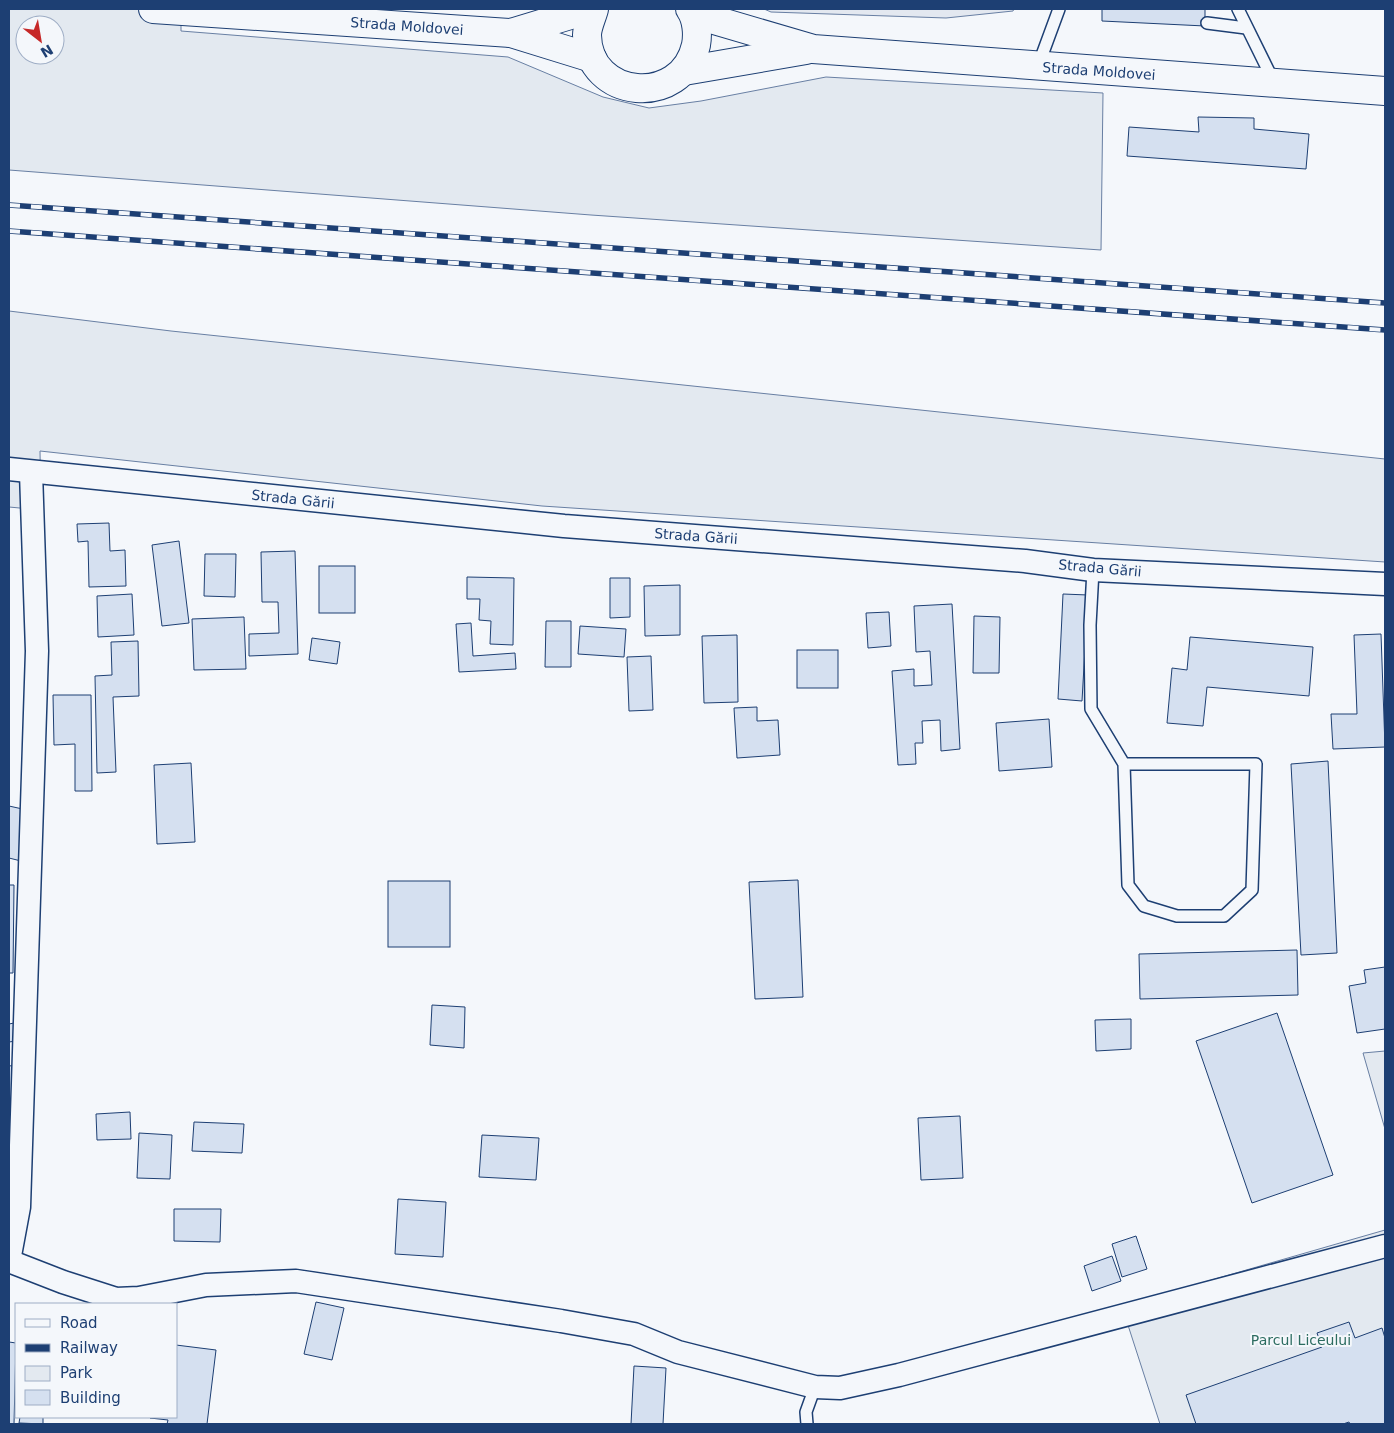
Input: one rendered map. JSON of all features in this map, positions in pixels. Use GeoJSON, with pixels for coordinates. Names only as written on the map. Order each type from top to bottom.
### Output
{"type":"FeatureCollection","features":[{"type":"Feature","properties":{"kind":"main road","name":"Strada Moldovei"},"geometry":{"type":"LineString","coordinates":[[153,9],[511,33],[592,58]]}},
{"type":"Feature","properties":{"kind":"main road","name":"Strada Moldovei"},"geometry":{"type":"LineString","coordinates":[[511,33],[592,9]]}},
{"type":"Feature","properties":{"kind":"main road"},"geometry":{"type":"LineString","coordinates":[[592,9],[587,34],[592,58],[608,77],[629,88],[642,90],[660,86],[684,71],[694,54],[698,38],[692,12]]}},
{"type":"Feature","properties":{"kind":"main road","name":"Strada Moldovei"},"geometry":{"type":"LineString","coordinates":[[692,12],[813,49],[1385,91]]}},
{"type":"Feature","properties":{"kind":"main road","name":"Strada Moldovei"},"geometry":{"type":"LineString","coordinates":[[684,71],[813,49]]}},
{"type":"Feature","properties":{"kind":"street","name":"Strada Gării"},"geometry":{"type":"LineString","coordinates":[[9,470],[564,526],[1025,560],[1093,570],[1385,584]]}},
{"type":"Feature","properties":{"kind":"street"},"geometry":{"type":"LineString","coordinates":[[31,472],[37,651],[19,1207],[9,1261],[63,1282],[116,1299],[139,1298],[206,1286],[296,1281],[561,1321],[634,1334],[678,1352],[815,1387],[840,1388],[899,1375],[1385,1246]]}},
{"type":"Feature","properties":{"kind":"lane"},"geometry":{"type":"LineString","coordinates":[[1038,67],[1059,9]]}},
{"type":"Feature","properties":{"kind":"lane"},"geometry":{"type":"LineString","coordinates":[[1238,9],[1275,84]]}},
{"type":"Feature","properties":{"kind":"lane"},"geometry":{"type":"LineString","coordinates":[[1206,23],[1246,28]]}},
{"type":"Feature","properties":{"kind":"lane"},"geometry":{"type":"LineString","coordinates":[[1093,570],[1090,625],[1091,709],[1124,764],[1128,885],[1144,906],[1177,916],[1224,916],[1252,890],[1256,764],[1124,764]]}},
{"type":"Feature","properties":{"kind":"lane"},"geometry":{"type":"LineString","coordinates":[[807,1424],[806,1412],[815,1387]]}},
{"type":"Feature","properties":{"kind":"green space"},"geometry":{"type":"Polygon","coordinates":[[[9,9],[181,9],[181,31],[508,57],[603,97],[649,108],[701,101],[826,77],[1103,93],[1101,250],[591,215],[9,170],[9,9]]]}},
{"type":"Feature","properties":{"kind":"green space"},"geometry":{"type":"Polygon","coordinates":[[[9,311],[171,331],[1385,459],[1385,562],[542,506],[40,451],[41,510],[9,507],[9,311]]]}},
{"type":"Feature","properties":{"kind":"green space"},"geometry":{"type":"Polygon","coordinates":[[[1385,1051],[1385,1129],[1363,1053],[1385,1051]]]}},
{"type":"Feature","properties":{"kind":"green space","name":"Parcul Liceului"},"geometry":{"type":"Polygon","coordinates":[[[1385,1230],[1385,1424],[1160,1424],[1126,1319],[1163,1294],[1385,1230]]]}},
{"type":"Feature","properties":{"kind":"shaded area"},"geometry":{"type":"Polygon","coordinates":[[[764,9],[1014,9],[1013,11],[946,18],[771,12],[764,9]]]}},
{"type":"Feature","properties":{"kind":"building"},"geometry":{"type":"Polygon","coordinates":[[[1102,9],[1205,9],[1205,26],[1102,21],[1102,9]]]}},
{"type":"Feature","properties":{"kind":"building"},"geometry":{"type":"Polygon","coordinates":[[[1198,117],[1254,118],[1254,129],[1309,134],[1306,169],[1127,156],[1129,127],[1199,132],[1198,117]]]}},
{"type":"Feature","properties":{"kind":"building"},"geometry":{"type":"Polygon","coordinates":[[[109,523],[110,551],[125,550],[126,586],[89,587],[88,541],[78,542],[77,524],[109,523]]]}},
{"type":"Feature","properties":{"kind":"building"},"geometry":{"type":"Polygon","coordinates":[[[179,541],[189,623],[162,626],[152,545],[179,541]]]}},
{"type":"Feature","properties":{"kind":"building"},"geometry":{"type":"Polygon","coordinates":[[[295,551],[298,654],[249,656],[249,634],[279,633],[278,602],[262,602],[261,552],[295,551]]]}},
{"type":"Feature","properties":{"kind":"building"},"geometry":{"type":"Polygon","coordinates":[[[205,554],[236,554],[235,597],[204,596],[205,554]]]}},
{"type":"Feature","properties":{"kind":"building"},"geometry":{"type":"Polygon","coordinates":[[[319,566],[355,566],[355,613],[319,613],[319,566]]]}},
{"type":"Feature","properties":{"kind":"building"},"geometry":{"type":"Polygon","coordinates":[[[467,577],[514,578],[513,645],[490,644],[491,621],[479,620],[480,599],[467,599],[467,577]]]}},
{"type":"Feature","properties":{"kind":"building"},"geometry":{"type":"Polygon","coordinates":[[[610,578],[630,578],[630,617],[610,618],[610,578]]]}},
{"type":"Feature","properties":{"kind":"building"},"geometry":{"type":"Polygon","coordinates":[[[680,585],[680,635],[645,636],[644,586],[680,585]]]}},
{"type":"Feature","properties":{"kind":"building"},"geometry":{"type":"Polygon","coordinates":[[[132,594],[134,635],[98,637],[97,596],[132,594]]]}},
{"type":"Feature","properties":{"kind":"building"},"geometry":{"type":"Polygon","coordinates":[[[1063,594],[1088,595],[1082,701],[1058,699],[1063,594]]]}},
{"type":"Feature","properties":{"kind":"building"},"geometry":{"type":"Polygon","coordinates":[[[952,604],[960,749],[941,751],[940,720],[922,721],[923,743],[915,743],[916,764],[898,765],[892,671],[914,669],[914,686],[932,685],[930,651],[916,652],[914,606],[952,604]]]}},
{"type":"Feature","properties":{"kind":"building"},"geometry":{"type":"Polygon","coordinates":[[[889,612],[891,646],[868,648],[866,613],[889,612]]]}},
{"type":"Feature","properties":{"kind":"building"},"geometry":{"type":"Polygon","coordinates":[[[974,616],[1000,617],[999,673],[973,673],[974,616]]]}},
{"type":"Feature","properties":{"kind":"building"},"geometry":{"type":"Polygon","coordinates":[[[244,617],[246,669],[194,670],[192,619],[244,617]]]}},
{"type":"Feature","properties":{"kind":"building"},"geometry":{"type":"Polygon","coordinates":[[[546,621],[571,621],[571,667],[545,667],[546,621]]]}},
{"type":"Feature","properties":{"kind":"building"},"geometry":{"type":"Polygon","coordinates":[[[471,623],[473,656],[515,653],[516,669],[459,672],[456,624],[471,623]]]}},
{"type":"Feature","properties":{"kind":"building"},"geometry":{"type":"Polygon","coordinates":[[[580,626],[626,629],[624,657],[578,654],[580,626]]]}},
{"type":"Feature","properties":{"kind":"building"},"geometry":{"type":"Polygon","coordinates":[[[1381,634],[1385,747],[1333,749],[1331,714],[1357,714],[1354,635],[1381,634]]]}},
{"type":"Feature","properties":{"kind":"building"},"geometry":{"type":"Polygon","coordinates":[[[737,635],[738,702],[704,703],[702,636],[737,635]]]}},
{"type":"Feature","properties":{"kind":"building"},"geometry":{"type":"Polygon","coordinates":[[[1190,637],[1313,647],[1309,696],[1207,687],[1203,726],[1167,723],[1172,668],[1187,670],[1190,637]]]}},
{"type":"Feature","properties":{"kind":"building"},"geometry":{"type":"Polygon","coordinates":[[[312,638],[340,642],[337,664],[309,660],[312,638]]]}},
{"type":"Feature","properties":{"kind":"building"},"geometry":{"type":"Polygon","coordinates":[[[138,641],[139,696],[113,697],[116,772],[97,773],[95,676],[112,675],[111,642],[138,641]]]}},
{"type":"Feature","properties":{"kind":"building"},"geometry":{"type":"Polygon","coordinates":[[[797,650],[838,650],[838,688],[797,688],[797,650]]]}},
{"type":"Feature","properties":{"kind":"building"},"geometry":{"type":"Polygon","coordinates":[[[651,656],[653,710],[629,711],[627,657],[651,656]]]}},
{"type":"Feature","properties":{"kind":"building"},"geometry":{"type":"Polygon","coordinates":[[[53,695],[91,695],[92,791],[75,791],[75,744],[54,745],[53,695]]]}},
{"type":"Feature","properties":{"kind":"building"},"geometry":{"type":"Polygon","coordinates":[[[757,707],[757,721],[778,720],[780,755],[737,758],[734,708],[757,707]]]}},
{"type":"Feature","properties":{"kind":"building"},"geometry":{"type":"Polygon","coordinates":[[[1049,719],[1052,767],[999,771],[996,723],[1049,719]]]}},
{"type":"Feature","properties":{"kind":"building"},"geometry":{"type":"Polygon","coordinates":[[[1328,761],[1337,953],[1301,955],[1291,764],[1328,761]]]}},
{"type":"Feature","properties":{"kind":"building"},"geometry":{"type":"Polygon","coordinates":[[[191,763],[195,842],[157,844],[154,765],[191,763]]]}},
{"type":"Feature","properties":{"kind":"building"},"geometry":{"type":"Polygon","coordinates":[[[9,806],[27,810],[21,861],[9,858],[9,806]]]}},
{"type":"Feature","properties":{"kind":"building"},"geometry":{"type":"Polygon","coordinates":[[[798,880],[803,997],[755,999],[749,882],[798,880]]]}},
{"type":"Feature","properties":{"kind":"building"},"geometry":{"type":"Polygon","coordinates":[[[388,881],[450,881],[450,947],[388,947],[388,881]]]}},
{"type":"Feature","properties":{"kind":"building"},"geometry":{"type":"Polygon","coordinates":[[[9,885],[14,885],[13,973],[9,973],[9,885]]]}},
{"type":"Feature","properties":{"kind":"building"},"geometry":{"type":"Polygon","coordinates":[[[1297,950],[1298,995],[1140,999],[1139,954],[1297,950]]]}},
{"type":"Feature","properties":{"kind":"building"},"geometry":{"type":"Polygon","coordinates":[[[1385,967],[1385,1029],[1357,1033],[1349,986],[1366,983],[1364,970],[1385,967]]]}},
{"type":"Feature","properties":{"kind":"building"},"geometry":{"type":"Polygon","coordinates":[[[432,1005],[465,1007],[464,1048],[430,1045],[432,1005]]]}},
{"type":"Feature","properties":{"kind":"building"},"geometry":{"type":"Polygon","coordinates":[[[1277,1013],[1333,1175],[1252,1203],[1196,1041],[1277,1013]]]}},
{"type":"Feature","properties":{"kind":"building"},"geometry":{"type":"Polygon","coordinates":[[[1131,1019],[1131,1049],[1096,1051],[1095,1020],[1131,1019]]]}},
{"type":"Feature","properties":{"kind":"building"},"geometry":{"type":"Polygon","coordinates":[[[14,1023],[16,1041],[9,1042],[9,1024],[14,1023]]]}},
{"type":"Feature","properties":{"kind":"building"},"geometry":{"type":"Polygon","coordinates":[[[18,1065],[22,1100],[9,1101],[9,1066],[18,1065]]]}},
{"type":"Feature","properties":{"kind":"building"},"geometry":{"type":"Polygon","coordinates":[[[130,1112],[131,1139],[97,1140],[96,1114],[130,1112]]]}},
{"type":"Feature","properties":{"kind":"building"},"geometry":{"type":"Polygon","coordinates":[[[960,1116],[963,1178],[921,1180],[918,1118],[960,1116]]]}},
{"type":"Feature","properties":{"kind":"building"},"geometry":{"type":"Polygon","coordinates":[[[194,1122],[244,1124],[242,1153],[192,1151],[194,1122]]]}},
{"type":"Feature","properties":{"kind":"building"},"geometry":{"type":"Polygon","coordinates":[[[139,1133],[172,1135],[170,1179],[137,1178],[139,1133]]]}},
{"type":"Feature","properties":{"kind":"building"},"geometry":{"type":"Polygon","coordinates":[[[482,1135],[539,1138],[536,1180],[479,1177],[482,1135]]]}},
{"type":"Feature","properties":{"kind":"building"},"geometry":{"type":"Polygon","coordinates":[[[398,1199],[446,1202],[443,1257],[395,1254],[398,1199]]]}},
{"type":"Feature","properties":{"kind":"building"},"geometry":{"type":"Polygon","coordinates":[[[174,1209],[221,1209],[220,1242],[174,1241],[174,1209]]]}},
{"type":"Feature","properties":{"kind":"building"},"geometry":{"type":"Polygon","coordinates":[[[1136,1236],[1147,1269],[1122,1277],[1112,1244],[1136,1236]]]}},
{"type":"Feature","properties":{"kind":"building"},"geometry":{"type":"Polygon","coordinates":[[[1112,1256],[1121,1281],[1092,1291],[1084,1266],[1112,1256]]]}},
{"type":"Feature","properties":{"kind":"building"},"geometry":{"type":"Polygon","coordinates":[[[316,1302],[344,1308],[332,1360],[304,1354],[316,1302]]]}},
{"type":"Feature","properties":{"kind":"building"},"geometry":{"type":"Polygon","coordinates":[[[1349,1322],[1355,1338],[1382,1328],[1385,1338],[1385,1424],[1350,1424],[1349,1422],[1343,1424],[1196,1424],[1186,1395],[1322,1347],[1317,1333],[1349,1322]]]}},
{"type":"Feature","properties":{"kind":"building"},"geometry":{"type":"Polygon","coordinates":[[[9,1342],[15,1343],[15,1384],[14,1424],[9,1424],[9,1342]]]}},
{"type":"Feature","properties":{"kind":"building"},"geometry":{"type":"Polygon","coordinates":[[[178,1345],[216,1350],[207,1424],[167,1424],[168,1420],[150,1418],[178,1418],[178,1345]]]}},
{"type":"Feature","properties":{"kind":"building"},"geometry":{"type":"Polygon","coordinates":[[[634,1366],[666,1368],[663,1424],[631,1424],[634,1366]]]}},
{"type":"Feature","properties":{"kind":"building"},"geometry":{"type":"Polygon","coordinates":[[[20,1418],[43,1418],[43,1424],[19,1423],[20,1418]]]}},
{"type":"Feature","properties":{"kind":"railway"},"geometry":{"type":"LineString","coordinates":[[9,205],[1385,303]]}},
{"type":"Feature","properties":{"kind":"railway"},"geometry":{"type":"LineString","coordinates":[[9,231],[1385,330]]}}]}
